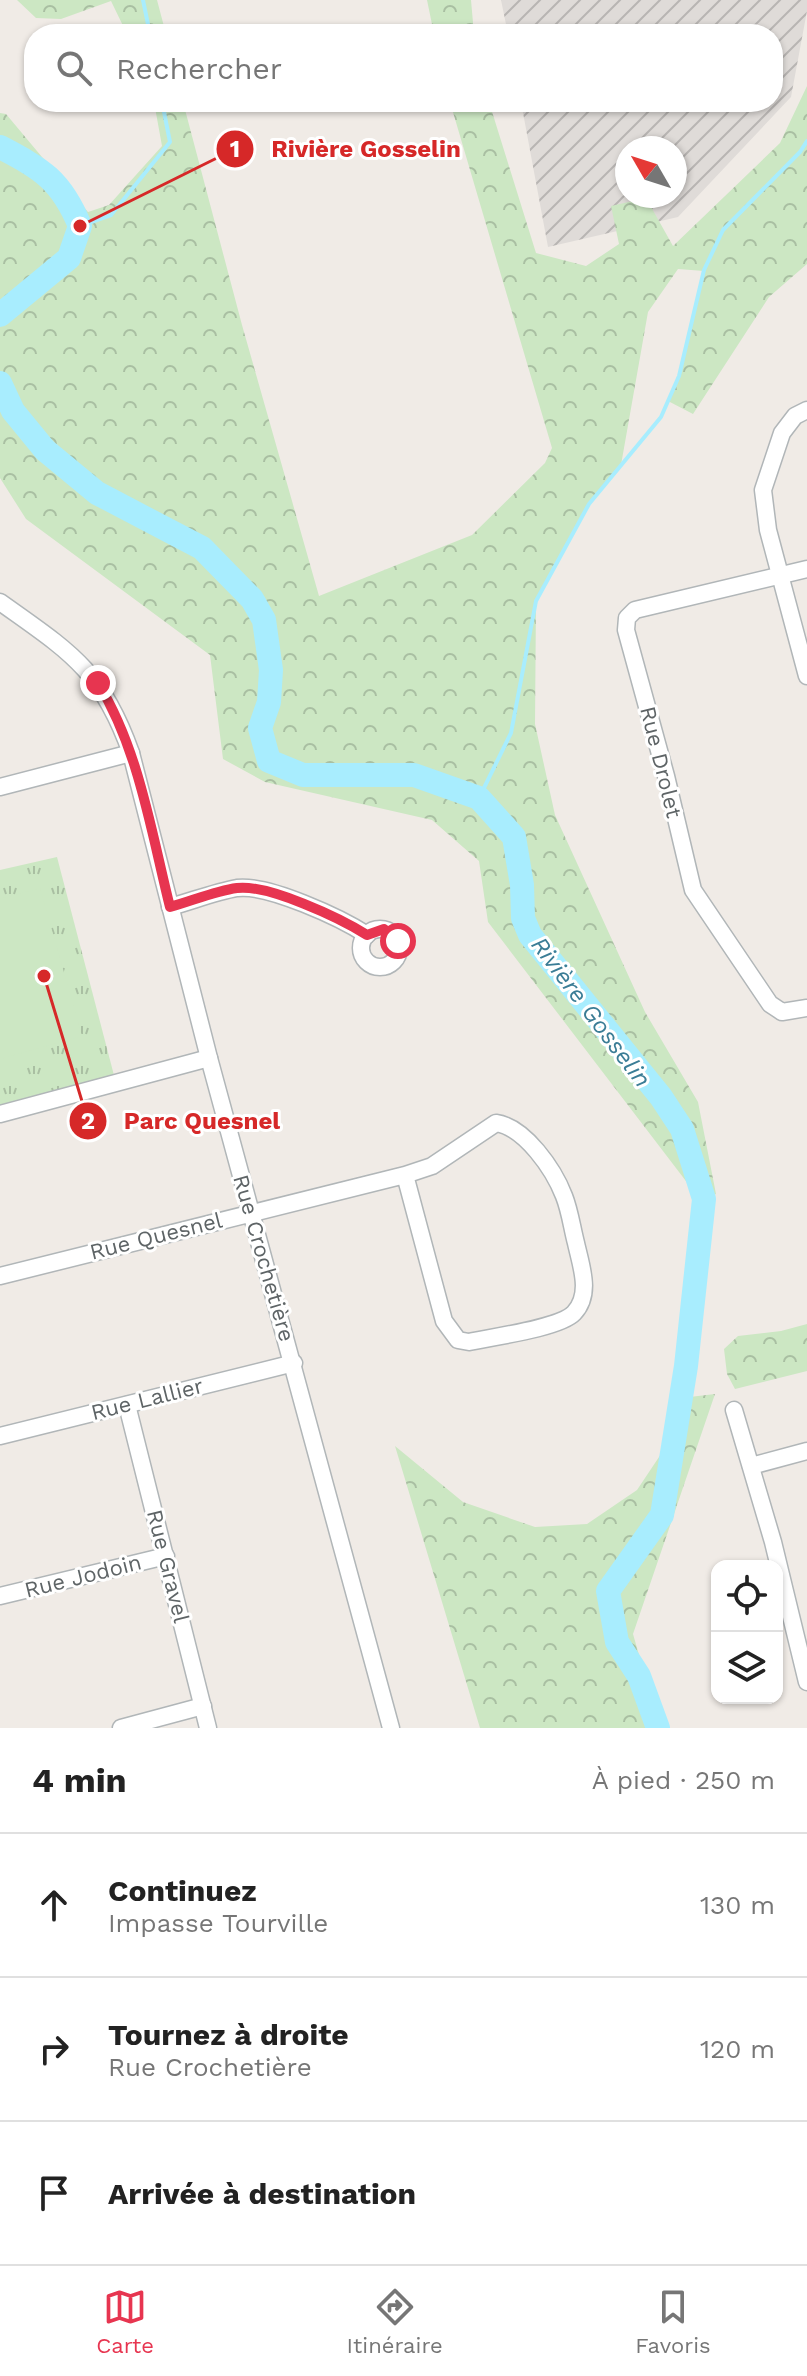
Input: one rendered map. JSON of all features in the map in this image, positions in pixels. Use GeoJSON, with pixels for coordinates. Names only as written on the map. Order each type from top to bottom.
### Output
{"type":"FeatureCollection","features":[{"type":"Feature","properties":{"kind":"street"},"geometry":{"type":"LineString","coordinates":[[807,410],[795,416],[782,433],[763,490],[768,530],[807,676]]}},
{"type":"Feature","properties":{"kind":"street"},"geometry":{"type":"LineString","coordinates":[[780,575],[807,569]]}},
{"type":"Feature","properties":{"kind":"street","name":"Rue Drolet"},"geometry":{"type":"LineString","coordinates":[[780,575],[635,610],[627,618],[626,630],[693,890],[770,1004],[782,1012],[807,1008]]}},
{"type":"Feature","properties":{"kind":"street","name":"Rue Crochetière"},"geometry":{"type":"LineString","coordinates":[[0,602],[54,640],[89,672],[112,705],[131,753],[209,1058],[391,1728]]}},
{"type":"Feature","properties":{"kind":"street"},"geometry":{"type":"LineString","coordinates":[[0,787],[131,753]]}},
{"type":"Feature","properties":{"kind":"street"},"geometry":{"type":"LineString","coordinates":[[170,907],[237,888],[252,888],[275,893],[347,923],[367,935]]}},
{"type":"Feature","properties":{"kind":"street"},"geometry":{"type":"LineString","coordinates":[[0,1114],[209,1058]]}},
{"type":"Feature","properties":{"kind":"street"},"geometry":{"type":"LineString","coordinates":[[496,1123],[510,1125],[522,1134],[558,1182],[565,1199],[585,1283],[583,1297],[575,1313],[561,1323],[469,1342],[458,1340],[444,1321],[405,1175],[432,1166],[496,1123]]}},
{"type":"Feature","properties":{"kind":"street","name":"Rue Quesnel"},"geometry":{"type":"LineString","coordinates":[[0,1276],[405,1175]]}},
{"type":"Feature","properties":{"kind":"street","name":"Rue Lallier"},"geometry":{"type":"LineString","coordinates":[[0,1436],[294,1363]]}},
{"type":"Feature","properties":{"kind":"street","name":"Rue Gravel"},"geometry":{"type":"LineString","coordinates":[[127,1405],[208,1728]]}},
{"type":"Feature","properties":{"kind":"street"},"geometry":{"type":"LineString","coordinates":[[734,1410],[773,1542],[807,1682]]}},
{"type":"Feature","properties":{"kind":"street"},"geometry":{"type":"LineString","coordinates":[[751,1466],[807,1451]]}},
{"type":"Feature","properties":{"kind":"street","name":"Rue Jodoin"},"geometry":{"type":"LineString","coordinates":[[0,1596],[166,1556]]}},
{"type":"Feature","properties":{"kind":"street"},"geometry":{"type":"LineString","coordinates":[[121,1728],[203,1706]]}},
{"type":"Feature","properties":{"kind":"shaded area"},"geometry":{"type":"Polygon","coordinates":[[[501,0],[807,0],[791,97],[783,105],[783,24],[506,24],[501,0]]]}},
{"type":"Feature","properties":{"kind":"shaded area"},"geometry":{"type":"Polygon","coordinates":[[[523,112],[777,112],[687,207],[687,136],[615,136],[615,208],[686,208],[678,217],[548,247],[523,112]]]}},
{"type":"Feature","properties":{"kind":"green space"},"geometry":{"type":"Polygon","coordinates":[[[17,0],[157,0],[163,24],[122,24],[111,1],[61,19],[36,18],[17,0]]]}},
{"type":"Feature","properties":{"kind":"green space"},"geometry":{"type":"Polygon","coordinates":[[[427,0],[471,0],[473,24],[432,24],[427,0]]]}},
{"type":"Feature","properties":{"kind":"green space"},"geometry":{"type":"Polygon","coordinates":[[[807,86],[807,264],[769,297],[693,414],[668,401],[679,376],[704,271],[678,269],[648,312],[621,465],[589,504],[536,601],[535,724],[555,815],[645,1012],[698,1102],[716,1194],[704,1199],[692,1189],[488,922],[479,861],[432,820],[265,782],[223,759],[210,655],[26,519],[0,478],[0,113],[6,114],[88,212],[109,205],[162,146],[156,112],[186,112],[319,596],[472,535],[545,463],[552,448],[453,112],[492,112],[536,253],[586,266],[619,244],[611,206],[615,205],[615,208],[652,208],[673,246],[780,143],[807,86]]]}},
{"type":"Feature","properties":{"kind":"green space"},"geometry":{"type":"Polygon","coordinates":[[[57,857],[116,1083],[0,1114],[0,870],[57,857]]]}},
{"type":"Feature","properties":{"kind":"green space"},"geometry":{"type":"Polygon","coordinates":[[[40,888],[82,1036],[0,1059],[0,899],[40,888]]]}},
{"type":"Feature","properties":{"kind":"green space"},"geometry":{"type":"Polygon","coordinates":[[[807,1324],[807,1371],[735,1389],[727,1374],[724,1349],[738,1336],[781,1331],[807,1324]]]}},
{"type":"Feature","properties":{"kind":"green space"},"geometry":{"type":"Polygon","coordinates":[[[715,1394],[633,1634],[660,1728],[480,1728],[395,1446],[463,1502],[535,1527],[587,1524],[637,1490],[661,1454],[681,1398],[715,1394]]]}},
{"type":"Feature","properties":{"kind":"waterway"},"geometry":{"type":"LineString","coordinates":[[143,0],[148,24]]}},
{"type":"Feature","properties":{"kind":"waterway"},"geometry":{"type":"LineString","coordinates":[[80,226],[111,215],[170,142],[164,112]]}},
{"type":"Feature","properties":{"kind":"waterway"},"geometry":{"type":"LineString","coordinates":[[479,798],[511,733],[536,601],[589,504],[661,417],[679,376],[704,270],[723,230],[800,152],[807,141]]}},
{"type":"Feature","properties":{"kind":"waterway","name":"Rivière Gosselin"},"geometry":{"type":"LineString","coordinates":[[0,147],[49,178],[65,197],[80,226],[69,258],[0,315]]}},
{"type":"Feature","properties":{"kind":"waterway","name":"Rivière Gosselin"},"geometry":{"type":"LineString","coordinates":[[0,383],[13,411],[45,450],[97,493],[202,548],[252,599],[264,620],[271,670],[269,702],[260,728],[269,761],[303,775],[414,775],[479,798],[514,837],[522,885],[523,918],[530,935],[661,1097],[682,1129],[704,1199],[686,1366],[662,1515],[608,1591],[617,1642],[639,1676],[658,1728]]}},
{"type":"Feature","properties":{"kind":"place","name":"Rivière Gosselin"},"geometry":{"type":"Point","coordinates":[80,226]}},
{"type":"Feature","properties":{"kind":"place","name":"Parc Quesnel"},"geometry":{"type":"Point","coordinates":[44,976]}},
{"type":"Feature","properties":{"kind":"route"},"geometry":{"type":"LineString","coordinates":[[98,683],[120,721],[131,753],[170,907],[237,888],[252,888],[275,893],[347,923],[367,935],[384,929],[398,941]]}}]}
